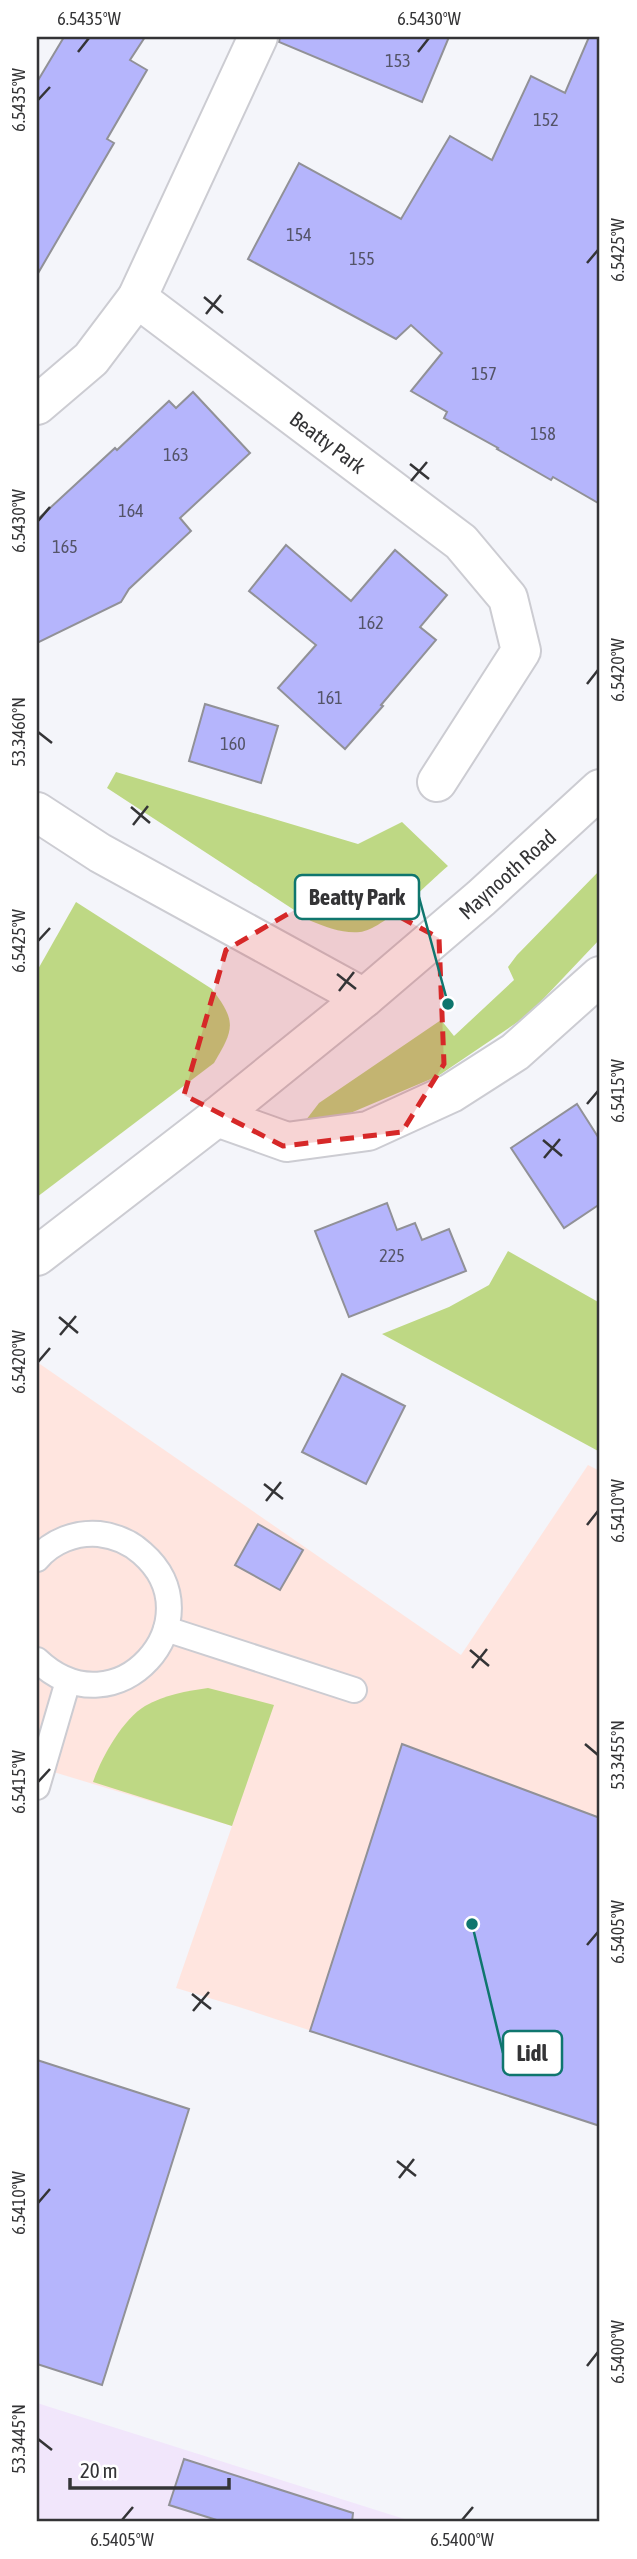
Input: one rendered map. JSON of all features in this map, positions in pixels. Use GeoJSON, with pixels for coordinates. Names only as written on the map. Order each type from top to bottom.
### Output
{"type":"FeatureCollection","features":[{"type":"Feature","properties":{"kind":"street"},"geometry":{"type":"LineString","coordinates":[[37,405],[91,359],[137,298],[258,37]]}},
{"type":"Feature","properties":{"kind":"street","name":"Beatty Park"},"geometry":{"type":"LineString","coordinates":[[137,298],[461,542],[508,598],[522,651],[437,782]]}},
{"type":"Feature","properties":{"kind":"street","name":"Maynooth Road"},"geometry":{"type":"LineString","coordinates":[[37,1256],[364,998],[481,898],[600,789]]}},
{"type":"Feature","properties":{"kind":"street"},"geometry":{"type":"LineString","coordinates":[[37,812],[100,853],[364,998]]}},
{"type":"Feature","properties":{"kind":"street"},"geometry":{"type":"LineString","coordinates":[[217,1116],[287,1142],[368,1131],[451,1093],[515,1052],[600,976]]}},
{"type":"Feature","properties":{"kind":"lane"},"geometry":{"type":"LineString","coordinates":[[37,1559],[43,1551],[64,1539],[88,1533],[111,1535],[133,1545],[151,1561],[164,1581],[169,1605],[166,1629],[156,1651],[139,1670],[117,1681],[93,1685],[68,1681],[49,1671],[37,1660]]}},
{"type":"Feature","properties":{"kind":"lane"},"geometry":{"type":"LineString","coordinates":[[166,1629],[354,1690]]}},
{"type":"Feature","properties":{"kind":"lane"},"geometry":{"type":"LineString","coordinates":[[37,1787],[68,1681]]}},
{"type":"Feature","properties":{"kind":"highlighted area"},"geometry":{"type":"Polygon","coordinates":[[[339,884],[439,938],[444,1064],[402,1132],[283,1146],[184,1095],[226,950],[339,884]]]}},
{"type":"Feature","properties":{"kind":"shaded area"},"geometry":{"type":"Polygon","coordinates":[[[37,1362],[461,1655],[588,1465],[600,1471],[600,2126],[176,1988],[232,1826],[37,1767],[37,1362]]]}},
{"type":"Feature","properties":{"kind":"shaded area"},"geometry":{"type":"Polygon","coordinates":[[[37,2403],[414,2522],[37,2522],[37,2403]]]}},
{"type":"Feature","properties":{"kind":"green space"},"geometry":{"type":"Polygon","coordinates":[[[116,772],[358,844],[402,822],[448,866],[381,923],[360,932],[335,930],[311,921],[107,788],[116,772]]]}},
{"type":"Feature","properties":{"kind":"green space"},"geometry":{"type":"Polygon","coordinates":[[[600,870],[600,939],[528,1015],[438,1076],[341,1117],[306,1120],[319,1103],[441,1020],[454,1036],[514,980],[508,967],[517,955],[600,870]]]}},
{"type":"Feature","properties":{"kind":"green space"},"geometry":{"type":"Polygon","coordinates":[[[76,902],[212,989],[226,1010],[230,1026],[226,1042],[214,1063],[37,1197],[37,971],[76,902]]]}},
{"type":"Feature","properties":{"kind":"green space"},"geometry":{"type":"Polygon","coordinates":[[[508,1251],[600,1303],[600,1452],[382,1334],[449,1307],[489,1285],[508,1251]]]}},
{"type":"Feature","properties":{"kind":"green space"},"geometry":{"type":"Polygon","coordinates":[[[208,1688],[274,1705],[232,1826],[93,1782],[114,1740],[137,1712],[168,1696],[208,1688]]]}},
{"type":"Feature","properties":{"kind":"building"},"geometry":{"type":"Polygon","coordinates":[[[64,37],[145,37],[130,60],[147,70],[107,139],[114,143],[37,275],[37,82],[64,37]]]}},
{"type":"Feature","properties":{"kind":"building"},"geometry":{"type":"Polygon","coordinates":[[[280,37],[449,37],[422,102],[279,42],[280,37]]]}},
{"type":"Feature","properties":{"kind":"building"},"geometry":{"type":"Polygon","coordinates":[[[589,37],[600,37],[600,504],[553,477],[551,480],[444,418],[447,412],[411,391],[442,353],[411,325],[396,339],[248,259],[299,163],[401,219],[450,136],[492,160],[531,76],[565,93],[589,37]]]}},
{"type":"Feature","properties":{"kind":"building"},"geometry":{"type":"Polygon","coordinates":[[[193,392],[250,453],[180,518],[191,531],[129,589],[121,602],[37,643],[37,520],[169,401],[176,408],[193,392]]]}},
{"type":"Feature","properties":{"kind":"building"},"geometry":{"type":"Polygon","coordinates":[[[286,545],[351,601],[395,550],[447,595],[420,627],[436,640],[345,749],[278,688],[316,645],[249,591],[286,545]]]}},
{"type":"Feature","properties":{"kind":"building"},"geometry":{"type":"Polygon","coordinates":[[[205,704],[278,726],[261,783],[189,761],[205,704]]]}},
{"type":"Feature","properties":{"kind":"building"},"geometry":{"type":"Polygon","coordinates":[[[577,1104],[600,1140],[600,1204],[564,1228],[511,1148],[577,1104]]]}},
{"type":"Feature","properties":{"kind":"building"},"geometry":{"type":"Polygon","coordinates":[[[387,1203],[397,1230],[415,1223],[422,1240],[449,1229],[466,1271],[349,1317],[315,1231],[387,1203]]]}},
{"type":"Feature","properties":{"kind":"building"},"geometry":{"type":"Polygon","coordinates":[[[342,1374],[405,1406],[366,1484],[302,1452],[342,1374]]]}},
{"type":"Feature","properties":{"kind":"building"},"geometry":{"type":"Polygon","coordinates":[[[258,1524],[303,1550],[280,1590],[235,1565],[258,1524]]]}},
{"type":"Feature","properties":{"kind":"building"},"geometry":{"type":"Polygon","coordinates":[[[402,1744],[600,1818],[600,2126],[310,2031],[402,1744]]]}},
{"type":"Feature","properties":{"kind":"building"},"geometry":{"type":"Polygon","coordinates":[[[37,2060],[189,2109],[102,2385],[37,2364],[37,2060]]]}},
{"type":"Feature","properties":{"kind":"building"},"geometry":{"type":"Polygon","coordinates":[[[184,2459],[353,2513],[352,2522],[223,2522],[169,2505],[184,2459]]]}},
{"type":"Feature","properties":{"kind":"place","name":"Beatty Park"},"geometry":{"type":"Point","coordinates":[448,1004]}},
{"type":"Feature","properties":{"kind":"place","name":"Lidl"},"geometry":{"type":"Point","coordinates":[472,1924]}}]}
